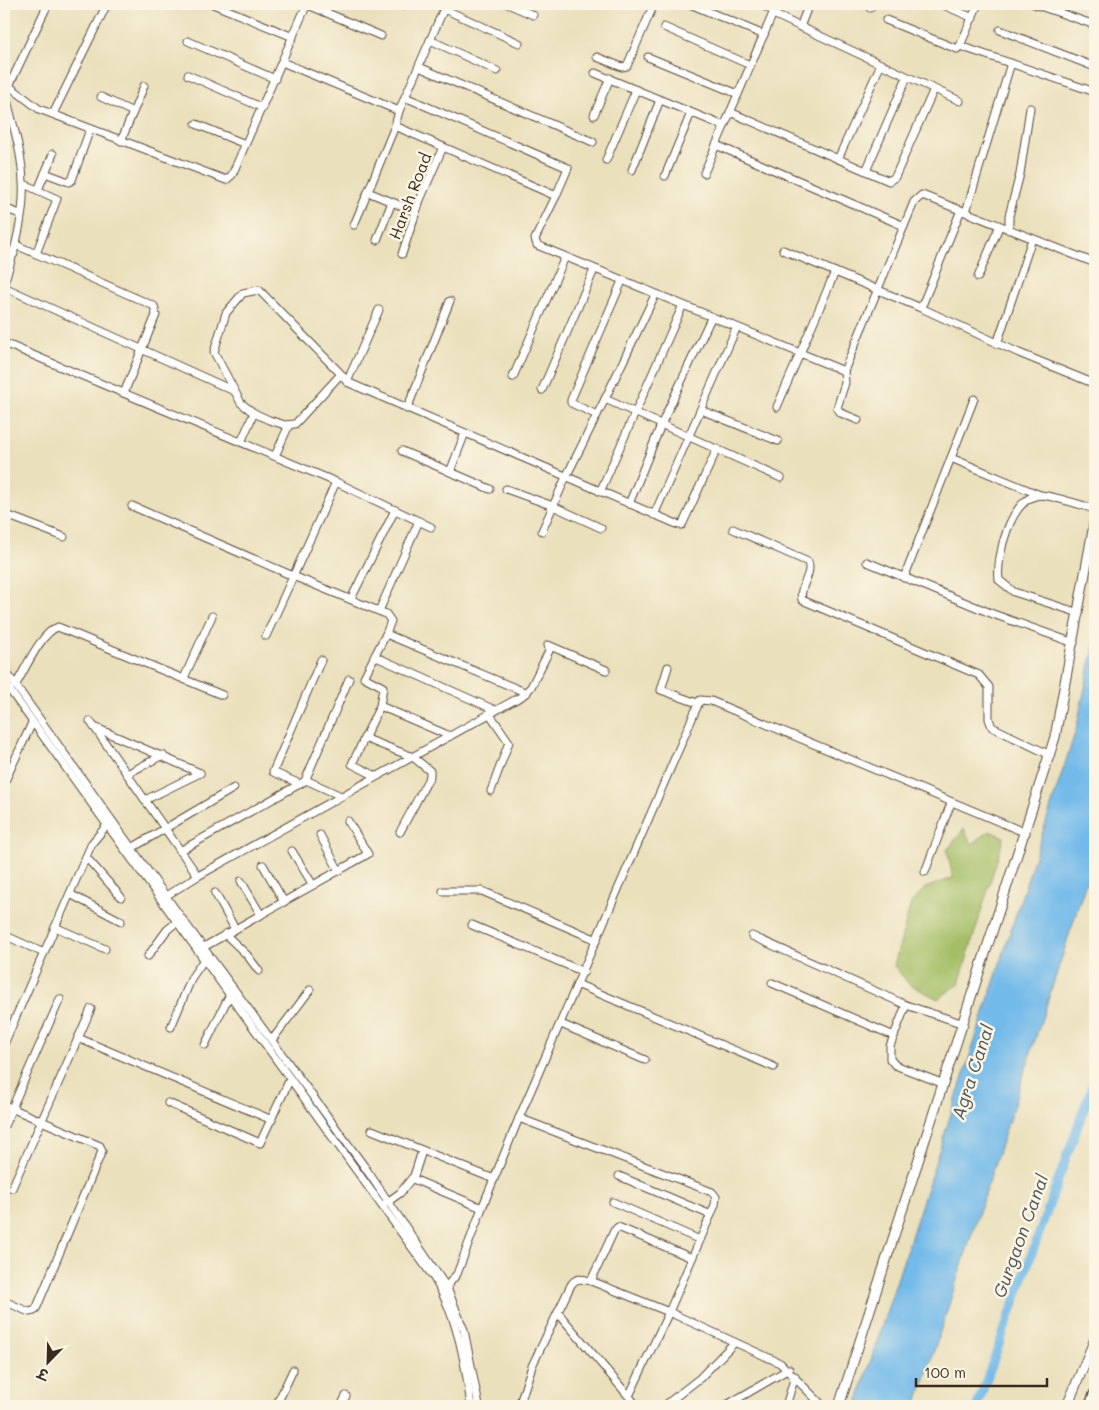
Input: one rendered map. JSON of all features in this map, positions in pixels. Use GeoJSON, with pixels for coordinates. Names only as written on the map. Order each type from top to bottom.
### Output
{"type":"FeatureCollection","features":[{"type":"Feature","properties":{"kind":"highway"},"geometry":{"type":"LineString","coordinates":[[1090,1406],[1095,1395]]}},
{"type":"Feature","properties":{"kind":"street"},"geometry":{"type":"LineString","coordinates":[[4,283],[16,245],[24,184],[19,148],[5,86],[48,4]]}},
{"type":"Feature","properties":{"kind":"street"},"geometry":{"type":"LineString","coordinates":[[53,114],[107,4]]}},
{"type":"Feature","properties":{"kind":"street"},"geometry":{"type":"LineString","coordinates":[[213,4],[292,37]]}},
{"type":"Feature","properties":{"kind":"street"},"geometry":{"type":"LineString","coordinates":[[5,86],[30,103],[53,114],[226,180],[232,175],[263,108],[306,4],[381,36]]}},
{"type":"Feature","properties":{"kind":"street"},"geometry":{"type":"LineString","coordinates":[[508,4],[533,15]]}},
{"type":"Feature","properties":{"kind":"street"},"geometry":{"type":"LineString","coordinates":[[596,57],[622,67],[627,66],[654,4]]}},
{"type":"Feature","properties":{"kind":"street"},"geometry":{"type":"LineString","coordinates":[[690,4],[764,35]]}},
{"type":"Feature","properties":{"kind":"street"},"geometry":{"type":"LineString","coordinates":[[759,4],[775,9],[800,27],[960,101]]}},
{"type":"Feature","properties":{"kind":"street"},"geometry":{"type":"LineString","coordinates":[[800,27],[809,4]]}},
{"type":"Feature","properties":{"kind":"street"},"geometry":{"type":"LineString","coordinates":[[941,4],[973,18]]}},
{"type":"Feature","properties":{"kind":"street"},"geometry":{"type":"LineString","coordinates":[[960,46],[978,4]]}},
{"type":"Feature","properties":{"kind":"street"},"geometry":{"type":"LineString","coordinates":[[1034,4],[1095,25]]}},
{"type":"Feature","properties":{"kind":"street"},"geometry":{"type":"LineString","coordinates":[[354,225],[399,112],[445,6],[519,43]]}},
{"type":"Feature","properties":{"kind":"street"},"geometry":{"type":"LineString","coordinates":[[704,173],[775,9]]}},
{"type":"Feature","properties":{"kind":"street"},"geometry":{"type":"LineString","coordinates":[[886,20],[952,49],[960,46],[1095,92]]}},
{"type":"Feature","properties":{"kind":"street"},"geometry":{"type":"LineString","coordinates":[[664,27],[750,65]]}},
{"type":"Feature","properties":{"kind":"street"},"geometry":{"type":"LineString","coordinates":[[1000,30],[1095,66]]}},
{"type":"Feature","properties":{"kind":"street"},"geometry":{"type":"LineString","coordinates":[[430,40],[497,71]]}},
{"type":"Feature","properties":{"kind":"street"},"geometry":{"type":"LineString","coordinates":[[188,41],[275,78]]}},
{"type":"Feature","properties":{"kind":"street"},"geometry":{"type":"LineString","coordinates":[[648,57],[738,94]]}},
{"type":"Feature","properties":{"kind":"street"},"geometry":{"type":"LineString","coordinates":[[282,62],[399,112]]}},
{"type":"Feature","properties":{"kind":"street"},"geometry":{"type":"LineString","coordinates":[[922,308],[963,211],[1011,63]]}},
{"type":"Feature","properties":{"kind":"street"},"geometry":{"type":"LineString","coordinates":[[838,159],[880,64]]}},
{"type":"Feature","properties":{"kind":"street"},"geometry":{"type":"LineString","coordinates":[[419,66],[593,142]]}},
{"type":"Feature","properties":{"kind":"street"},"geometry":{"type":"LineString","coordinates":[[595,72],[724,126]]}},
{"type":"Feature","properties":{"kind":"street"},"geometry":{"type":"LineString","coordinates":[[188,75],[263,108]]}},
{"type":"Feature","properties":{"kind":"street"},"geometry":{"type":"LineString","coordinates":[[866,171],[907,77]]}},
{"type":"Feature","properties":{"kind":"street"},"geometry":{"type":"LineString","coordinates":[[594,115],[610,78]]}},
{"type":"Feature","properties":{"kind":"street"},"geometry":{"type":"LineString","coordinates":[[121,141],[144,86]]}},
{"type":"Feature","properties":{"kind":"street"},"geometry":{"type":"LineString","coordinates":[[730,112],[889,181],[893,180],[934,89]]}},
{"type":"Feature","properties":{"kind":"street"},"geometry":{"type":"LineString","coordinates":[[606,160],[636,90]]}},
{"type":"Feature","properties":{"kind":"street"},"geometry":{"type":"LineString","coordinates":[[100,97],[134,112]]}},
{"type":"Feature","properties":{"kind":"street"},"geometry":{"type":"LineString","coordinates":[[405,98],[568,168],[535,241],[537,245],[655,296],[844,372]]}},
{"type":"Feature","properties":{"kind":"street"},"geometry":{"type":"LineString","coordinates":[[632,170],[660,100]]}},
{"type":"Feature","properties":{"kind":"street"},"geometry":{"type":"LineString","coordinates":[[1009,230],[1009,216],[1020,174],[1030,108]]}},
{"type":"Feature","properties":{"kind":"street"},"geometry":{"type":"LineString","coordinates":[[665,176],[691,113]]}},
{"type":"Feature","properties":{"kind":"street"},"geometry":{"type":"LineString","coordinates":[[196,124],[246,144]]}},
{"type":"Feature","properties":{"kind":"street"},"geometry":{"type":"LineString","coordinates":[[395,126],[556,196]]}},
{"type":"Feature","properties":{"kind":"street"},"geometry":{"type":"LineString","coordinates":[[45,173],[68,182],[72,180],[90,129]]}},
{"type":"Feature","properties":{"kind":"street"},"geometry":{"type":"LineString","coordinates":[[716,145],[904,226]]}},
{"type":"Feature","properties":{"kind":"street","name":"Harsh Road"},"geometry":{"type":"LineString","coordinates":[[402,254],[416,212],[443,147]]}},
{"type":"Feature","properties":{"kind":"street"},"geometry":{"type":"LineString","coordinates":[[38,190],[53,154]]}},
{"type":"Feature","properties":{"kind":"street"},"geometry":{"type":"LineString","coordinates":[[24,184],[55,197],[57,201],[36,254]]}},
{"type":"Feature","properties":{"kind":"street"},"geometry":{"type":"LineString","coordinates":[[368,192],[416,212]]}},
{"type":"Feature","properties":{"kind":"street"},"geometry":{"type":"LineString","coordinates":[[858,420],[841,413],[837,408],[845,383],[844,372],[879,291],[914,202],[922,195],[1095,263]]}},
{"type":"Feature","properties":{"kind":"street"},"geometry":{"type":"LineString","coordinates":[[377,240],[392,202]]}},
{"type":"Feature","properties":{"kind":"street"},"geometry":{"type":"LineString","coordinates":[[4,208],[20,214]]}},
{"type":"Feature","properties":{"kind":"street"},"geometry":{"type":"LineString","coordinates":[[978,277],[1000,227]]}},
{"type":"Feature","properties":{"kind":"street"},"geometry":{"type":"LineString","coordinates":[[997,344],[1032,239]]}},
{"type":"Feature","properties":{"kind":"street"},"geometry":{"type":"LineString","coordinates":[[16,245],[154,306],[156,314],[124,393]]}},
{"type":"Feature","properties":{"kind":"street"},"geometry":{"type":"LineString","coordinates":[[4,250],[14,254]]}},
{"type":"Feature","properties":{"kind":"street"},"geometry":{"type":"LineString","coordinates":[[783,250],[922,308],[997,344],[1095,384]]}},
{"type":"Feature","properties":{"kind":"street"},"geometry":{"type":"LineString","coordinates":[[513,377],[565,257]]}},
{"type":"Feature","properties":{"kind":"street"},"geometry":{"type":"LineString","coordinates":[[542,390],[594,270]]}},
{"type":"Feature","properties":{"kind":"street"},"geometry":{"type":"LineString","coordinates":[[777,407],[835,272]]}},
{"type":"Feature","properties":{"kind":"street"},"geometry":{"type":"LineString","coordinates":[[597,415],[571,403],[571,400],[622,281]]}},
{"type":"Feature","properties":{"kind":"street"},"geometry":{"type":"LineString","coordinates":[[4,287],[234,391]]}},
{"type":"Feature","properties":{"kind":"street"},"geometry":{"type":"LineString","coordinates":[[340,374],[295,424],[289,425],[269,420],[254,413],[241,403],[214,352],[226,313],[243,293],[258,290],[283,313],[340,374],[347,382],[628,504],[682,525],[717,449]]}},
{"type":"Feature","properties":{"kind":"street"},"geometry":{"type":"LineString","coordinates":[[542,531],[566,477],[655,296]]}},
{"type":"Feature","properties":{"kind":"street"},"geometry":{"type":"LineString","coordinates":[[407,409],[450,302]]}},
{"type":"Feature","properties":{"kind":"street"},"geometry":{"type":"LineString","coordinates":[[600,492],[682,307]]}},
{"type":"Feature","properties":{"kind":"street"},"geometry":{"type":"LineString","coordinates":[[347,382],[379,310]]}},
{"type":"Feature","properties":{"kind":"street"},"geometry":{"type":"LineString","coordinates":[[628,504],[711,318]]}},
{"type":"Feature","properties":{"kind":"street"},"geometry":{"type":"LineString","coordinates":[[654,515],[736,329]]}},
{"type":"Feature","properties":{"kind":"street"},"geometry":{"type":"LineString","coordinates":[[4,343],[276,456],[431,527]]}},
{"type":"Feature","properties":{"kind":"street"},"geometry":{"type":"LineString","coordinates":[[605,399],[781,478]]}},
{"type":"Feature","properties":{"kind":"street"},"geometry":{"type":"LineString","coordinates":[[904,578],[974,399]]}},
{"type":"Feature","properties":{"kind":"street"},"geometry":{"type":"LineString","coordinates":[[701,410],[778,441]]}},
{"type":"Feature","properties":{"kind":"street"},"geometry":{"type":"LineString","coordinates":[[240,442],[254,413]]}},
{"type":"Feature","properties":{"kind":"street"},"geometry":{"type":"LineString","coordinates":[[276,456],[289,425]]}},
{"type":"Feature","properties":{"kind":"street"},"geometry":{"type":"LineString","coordinates":[[450,472],[466,433]]}},
{"type":"Feature","properties":{"kind":"street"},"geometry":{"type":"LineString","coordinates":[[402,451],[490,489]]}},
{"type":"Feature","properties":{"kind":"street"},"geometry":{"type":"LineString","coordinates":[[951,458],[1040,495],[1095,509]]}},
{"type":"Feature","properties":{"kind":"street"},"geometry":{"type":"LineString","coordinates":[[266,636],[336,482]]}},
{"type":"Feature","properties":{"kind":"street"},"geometry":{"type":"LineString","coordinates":[[506,489],[553,506],[601,528]]}},
{"type":"Feature","properties":{"kind":"street"},"geometry":{"type":"LineString","coordinates":[[1040,495],[1025,504],[1013,516],[1004,540],[999,580],[1014,592],[1079,613]]}},
{"type":"Feature","properties":{"kind":"street"},"geometry":{"type":"LineString","coordinates":[[132,506],[389,616],[391,621],[386,634],[364,677],[383,686],[380,706],[352,764],[376,776]]}},
{"type":"Feature","properties":{"kind":"street"},"geometry":{"type":"LineString","coordinates":[[351,600],[395,510]]}},
{"type":"Feature","properties":{"kind":"street"},"geometry":{"type":"LineString","coordinates":[[4,514],[64,537]]}},
{"type":"Feature","properties":{"kind":"street"},"geometry":{"type":"LineString","coordinates":[[839,1406],[1050,755],[1074,643],[1095,519]]}},
{"type":"Feature","properties":{"kind":"street"},"geometry":{"type":"LineString","coordinates":[[379,611],[419,521]]}},
{"type":"Feature","properties":{"kind":"street"},"geometry":{"type":"LineString","coordinates":[[733,529],[809,563],[808,573],[801,592],[802,600],[948,661],[979,676],[989,687],[989,719],[992,727],[1050,755]]}},
{"type":"Feature","properties":{"kind":"street"},"geometry":{"type":"LineString","coordinates":[[867,562],[1074,643]]}},
{"type":"Feature","properties":{"kind":"street"},"geometry":{"type":"LineString","coordinates":[[184,678],[212,616]]}},
{"type":"Feature","properties":{"kind":"street"},"geometry":{"type":"LineString","coordinates":[[15,686],[44,636],[51,628],[58,626],[222,695]]}},
{"type":"Feature","properties":{"kind":"street"},"geometry":{"type":"LineString","coordinates":[[386,634],[527,693]]}},
{"type":"Feature","properties":{"kind":"street"},"geometry":{"type":"LineString","coordinates":[[163,898],[198,876],[527,693],[549,651],[548,645],[606,670]]}},
{"type":"Feature","properties":{"kind":"street"},"geometry":{"type":"LineString","coordinates":[[374,656],[492,712],[509,742],[491,791]]}},
{"type":"Feature","properties":{"kind":"street"},"geometry":{"type":"LineString","coordinates":[[320,660],[273,772],[341,796]]}},
{"type":"Feature","properties":{"kind":"street"},"geometry":{"type":"LineString","coordinates":[[668,667],[661,690],[698,703]]}},
{"type":"Feature","properties":{"kind":"street"},"geometry":{"type":"LineString","coordinates":[[6,672],[4,682],[106,826],[163,898]]}},
{"type":"Feature","properties":{"kind":"street"},"geometry":{"type":"LineString","coordinates":[[6,672],[113,820],[203,961],[290,1079],[299,1084],[347,1143],[385,1204],[445,1290],[464,1330],[479,1406]]}},
{"type":"Feature","properties":{"kind":"street"},"geometry":{"type":"LineString","coordinates":[[180,850],[303,782],[349,679]]}},
{"type":"Feature","properties":{"kind":"street"},"geometry":{"type":"LineString","coordinates":[[445,1290],[457,1274],[482,1208],[520,1118],[686,736],[698,703],[703,699],[1026,833]]}},
{"type":"Feature","properties":{"kind":"street"},"geometry":{"type":"LineString","coordinates":[[380,706],[450,736]]}},
{"type":"Feature","properties":{"kind":"street"},"geometry":{"type":"LineString","coordinates":[[4,783],[34,725],[42,723]]}},
{"type":"Feature","properties":{"kind":"street"},"geometry":{"type":"LineString","coordinates":[[145,800],[200,773],[164,755],[92,724],[165,829],[198,876]]}},
{"type":"Feature","properties":{"kind":"street"},"geometry":{"type":"LineString","coordinates":[[364,738],[413,757],[427,767],[430,776],[400,832]]}},
{"type":"Feature","properties":{"kind":"street"},"geometry":{"type":"LineString","coordinates":[[127,774],[164,755]]}},
{"type":"Feature","properties":{"kind":"street"},"geometry":{"type":"LineString","coordinates":[[72,779],[79,774]]}},
{"type":"Feature","properties":{"kind":"street"},"geometry":{"type":"LineString","coordinates":[[132,848],[234,788]]}},
{"type":"Feature","properties":{"kind":"street"},"geometry":{"type":"LineString","coordinates":[[925,872],[951,803]]}},
{"type":"Feature","properties":{"kind":"street"},"geometry":{"type":"LineString","coordinates":[[4,1044],[94,839],[113,820]]}},
{"type":"Feature","properties":{"kind":"street"},"geometry":{"type":"LineString","coordinates":[[196,951],[368,854],[348,821]]}},
{"type":"Feature","properties":{"kind":"street"},"geometry":{"type":"LineString","coordinates":[[320,834],[339,871]]}},
{"type":"Feature","properties":{"kind":"street"},"geometry":{"type":"LineString","coordinates":[[292,851],[313,886]]}},
{"type":"Feature","properties":{"kind":"street"},"geometry":{"type":"LineString","coordinates":[[86,857],[120,896]]}},
{"type":"Feature","properties":{"kind":"street"},"geometry":{"type":"LineString","coordinates":[[263,865],[284,902]]}},
{"type":"Feature","properties":{"kind":"street"},"geometry":{"type":"LineString","coordinates":[[241,881],[261,915]]}},
{"type":"Feature","properties":{"kind":"street"},"geometry":{"type":"LineString","coordinates":[[443,891],[482,892],[597,940]]}},
{"type":"Feature","properties":{"kind":"street"},"geometry":{"type":"LineString","coordinates":[[215,892],[235,929]]}},
{"type":"Feature","properties":{"kind":"street"},"geometry":{"type":"LineString","coordinates":[[70,894],[121,921]]}},
{"type":"Feature","properties":{"kind":"street"},"geometry":{"type":"LineString","coordinates":[[178,921],[204,946],[270,1038],[341,1148],[385,1204]]}},
{"type":"Feature","properties":{"kind":"street"},"geometry":{"type":"LineString","coordinates":[[148,956],[159,938],[178,921]]}},
{"type":"Feature","properties":{"kind":"street"},"geometry":{"type":"LineString","coordinates":[[472,925],[584,972]]}},
{"type":"Feature","properties":{"kind":"street"},"geometry":{"type":"LineString","coordinates":[[55,927],[105,949]]}},
{"type":"Feature","properties":{"kind":"street"},"geometry":{"type":"LineString","coordinates":[[225,934],[247,955],[259,971]]}},
{"type":"Feature","properties":{"kind":"street"},"geometry":{"type":"LineString","coordinates":[[4,935],[44,953]]}},
{"type":"Feature","properties":{"kind":"street"},"geometry":{"type":"LineString","coordinates":[[752,936],[906,1004],[964,1024]]}},
{"type":"Feature","properties":{"kind":"street"},"geometry":{"type":"LineString","coordinates":[[171,1027],[192,977],[203,961]]}},
{"type":"Feature","properties":{"kind":"street"},"geometry":{"type":"LineString","coordinates":[[772,983],[894,1036]]}},
{"type":"Feature","properties":{"kind":"street"},"geometry":{"type":"LineString","coordinates":[[579,985],[774,1067]]}},
{"type":"Feature","properties":{"kind":"street"},"geometry":{"type":"LineString","coordinates":[[205,1045],[234,988]]}},
{"type":"Feature","properties":{"kind":"street"},"geometry":{"type":"LineString","coordinates":[[262,1041],[270,1038],[310,990]]}},
{"type":"Feature","properties":{"kind":"street"},"geometry":{"type":"LineString","coordinates":[[4,1126],[60,999]]}},
{"type":"Feature","properties":{"kind":"street"},"geometry":{"type":"LineString","coordinates":[[906,1004],[889,1053],[892,1062],[944,1084]]}},
{"type":"Feature","properties":{"kind":"street"},"geometry":{"type":"LineString","coordinates":[[12,1188],[91,1009]]}},
{"type":"Feature","properties":{"kind":"street"},"geometry":{"type":"LineString","coordinates":[[561,1024],[645,1060]]}},
{"type":"Feature","properties":{"kind":"street"},"geometry":{"type":"LineString","coordinates":[[78,1038],[272,1120]]}},
{"type":"Feature","properties":{"kind":"street"},"geometry":{"type":"LineString","coordinates":[[168,1103],[259,1143],[262,1142],[290,1079]]}},
{"type":"Feature","properties":{"kind":"street"},"geometry":{"type":"LineString","coordinates":[[4,1105],[100,1146],[102,1151],[37,1307],[34,1311],[29,1312],[4,1301]]}},
{"type":"Feature","properties":{"kind":"street"},"geometry":{"type":"LineString","coordinates":[[520,1118],[712,1192],[716,1197],[711,1215],[669,1312],[629,1396]]}},
{"type":"Feature","properties":{"kind":"street"},"geometry":{"type":"LineString","coordinates":[[372,1130],[494,1179]]}},
{"type":"Feature","properties":{"kind":"street"},"geometry":{"type":"LineString","coordinates":[[341,1148],[347,1143]]}},
{"type":"Feature","properties":{"kind":"street"},"geometry":{"type":"LineString","coordinates":[[385,1204],[400,1193],[412,1178],[422,1151]]}},
{"type":"Feature","properties":{"kind":"street"},"geometry":{"type":"LineString","coordinates":[[619,1176],[711,1215]]}},
{"type":"Feature","properties":{"kind":"street"},"geometry":{"type":"LineString","coordinates":[[412,1178],[482,1208]]}},
{"type":"Feature","properties":{"kind":"street"},"geometry":{"type":"LineString","coordinates":[[613,1202],[700,1240]]}},
{"type":"Feature","properties":{"kind":"street"},"geometry":{"type":"LineString","coordinates":[[591,1281],[614,1231],[618,1227],[692,1258]]}},
{"type":"Feature","properties":{"kind":"street"},"geometry":{"type":"LineString","coordinates":[[519,1406],[532,1366],[574,1280],[591,1281],[669,1312],[780,1363],[823,1406]]}},
{"type":"Feature","properties":{"kind":"street"},"geometry":{"type":"LineString","coordinates":[[445,1290],[464,1356],[472,1406]]}},
{"type":"Feature","properties":{"kind":"street"},"geometry":{"type":"LineString","coordinates":[[559,1314],[637,1406]]}},
{"type":"Feature","properties":{"kind":"street"},"geometry":{"type":"LineString","coordinates":[[1067,1406],[1095,1339]]}},
{"type":"Feature","properties":{"kind":"street"},"geometry":{"type":"LineString","coordinates":[[664,1406],[700,1378],[734,1343]]}},
{"type":"Feature","properties":{"kind":"street"},"geometry":{"type":"LineString","coordinates":[[276,1406],[293,1370]]}},
{"type":"Feature","properties":{"kind":"street"},"geometry":{"type":"LineString","coordinates":[[725,1406],[789,1370]]}},
{"type":"Feature","properties":{"kind":"street"},"geometry":{"type":"LineString","coordinates":[[786,1406],[795,1376]]}},
{"type":"Feature","properties":{"kind":"street"},"geometry":{"type":"LineString","coordinates":[[341,1406],[346,1396]]}},
{"type":"Feature","properties":{"kind":"green space"},"geometry":{"type":"Polygon","coordinates":[[[964,829],[972,844],[989,831],[1004,837],[959,984],[938,999],[909,984],[894,966],[911,903],[925,888],[953,878],[947,850],[964,829]]]}},
{"type":"Feature","properties":{"kind":"water","name":"Agra Canal"},"geometry":{"type":"Polygon","coordinates":[[[1095,641],[1095,855],[916,1406],[856,1406],[1076,730],[1095,641]]]}},
{"type":"Feature","properties":{"kind":"waterway","name":"Gurgaon Canal"},"geometry":{"type":"LineString","coordinates":[[977,1406],[1095,1078]]}}]}
